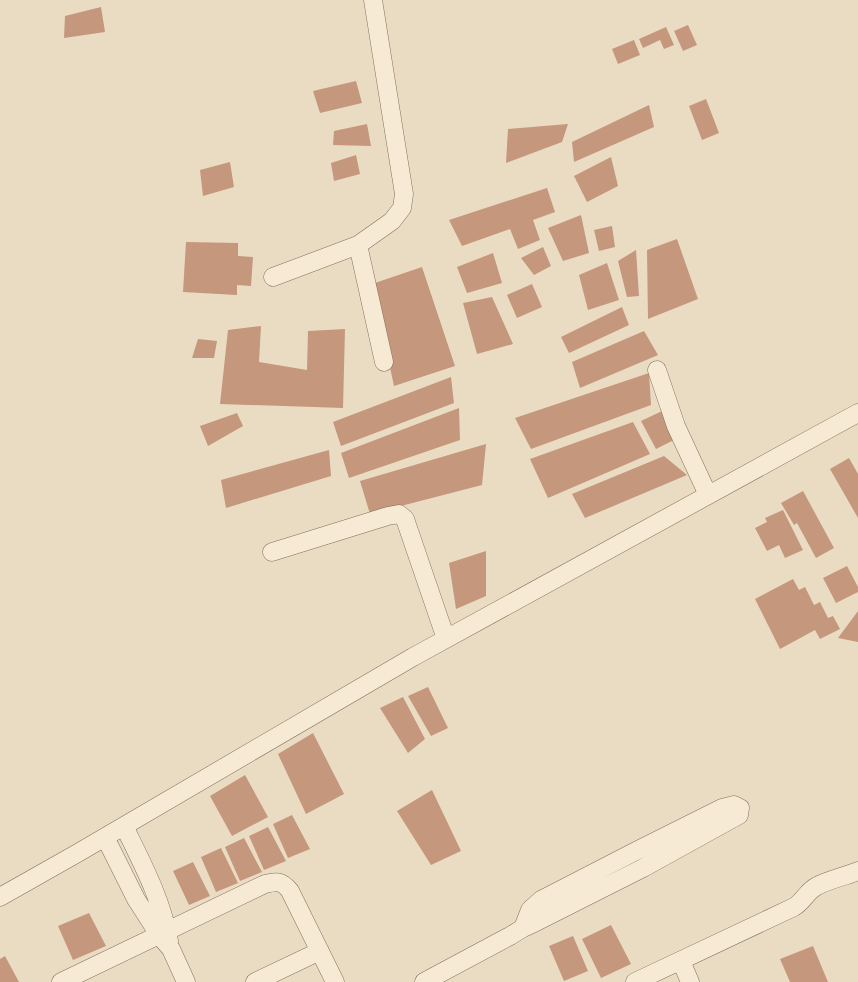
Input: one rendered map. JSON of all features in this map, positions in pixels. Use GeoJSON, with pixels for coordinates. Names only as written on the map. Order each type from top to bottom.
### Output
{"type":"FeatureCollection","features":[{"type":"Feature","properties":{"kind":"street"},"geometry":{"type":"LineString","coordinates":[[273,278],[358,245],[392,221],[402,208],[404,194],[373,0]]}},
{"type":"Feature","properties":{"kind":"street"},"geometry":{"type":"LineString","coordinates":[[358,245],[384,362]]}},
{"type":"Feature","properties":{"kind":"street"},"geometry":{"type":"LineString","coordinates":[[657,370],[676,426],[708,496]]}},
{"type":"Feature","properties":{"kind":"street"},"geometry":{"type":"LineString","coordinates":[[0,897],[413,657],[858,413]]}},
{"type":"Feature","properties":{"kind":"street"},"geometry":{"type":"LineString","coordinates":[[272,552],[399,514],[405,519],[446,639]]}},
{"type":"Feature","properties":{"kind":"street"},"geometry":{"type":"LineString","coordinates":[[424,982],[523,928],[644,868],[739,815],[740,808],[734,805],[722,808],[541,900],[530,910],[523,928]]}},
{"type":"Feature","properties":{"kind":"street"},"geometry":{"type":"LineString","coordinates":[[124,826],[155,891],[163,933]]}},
{"type":"Feature","properties":{"kind":"street"},"geometry":{"type":"LineString","coordinates":[[105,837],[136,899],[163,933],[186,982]]}},
{"type":"Feature","properties":{"kind":"street"},"geometry":{"type":"LineString","coordinates":[[636,851],[644,868]]}},
{"type":"Feature","properties":{"kind":"street"},"geometry":{"type":"LineString","coordinates":[[635,982],[794,908],[817,886],[858,871]]}},
{"type":"Feature","properties":{"kind":"street"},"geometry":{"type":"LineString","coordinates":[[61,982],[266,884],[280,882],[286,885],[290,891],[335,982]]}},
{"type":"Feature","properties":{"kind":"street"},"geometry":{"type":"LineString","coordinates":[[255,982],[320,951]]}},
{"type":"Feature","properties":{"kind":"street"},"geometry":{"type":"LineString","coordinates":[[681,961],[690,982]]}},
{"type":"Feature","properties":{"kind":"building"},"geometry":{"type":"Polygon","coordinates":[[[101,7],[105,32],[64,38],[65,16],[101,7]]]}},
{"type":"Feature","properties":{"kind":"building"},"geometry":{"type":"Polygon","coordinates":[[[688,25],[697,45],[683,51],[674,31],[688,25]]]}},
{"type":"Feature","properties":{"kind":"building"},"geometry":{"type":"Polygon","coordinates":[[[666,27],[674,45],[664,49],[660,40],[643,48],[639,39],[666,27]]]}},
{"type":"Feature","properties":{"kind":"building"},"geometry":{"type":"Polygon","coordinates":[[[634,40],[640,55],[618,64],[612,49],[634,40]]]}},
{"type":"Feature","properties":{"kind":"building"},"geometry":{"type":"Polygon","coordinates":[[[356,81],[362,103],[320,113],[313,91],[356,81]]]}},
{"type":"Feature","properties":{"kind":"building"},"geometry":{"type":"Polygon","coordinates":[[[706,99],[719,133],[702,140],[689,106],[706,99]]]}},
{"type":"Feature","properties":{"kind":"building"},"geometry":{"type":"Polygon","coordinates":[[[649,105],[654,127],[574,162],[572,142],[649,105]]]}},
{"type":"Feature","properties":{"kind":"building"},"geometry":{"type":"Polygon","coordinates":[[[367,124],[371,146],[333,145],[334,131],[367,124]]]}},
{"type":"Feature","properties":{"kind":"building"},"geometry":{"type":"Polygon","coordinates":[[[568,124],[562,142],[506,163],[508,129],[568,124]]]}},
{"type":"Feature","properties":{"kind":"building"},"geometry":{"type":"Polygon","coordinates":[[[356,155],[360,174],[334,181],[331,163],[356,155]]]}},
{"type":"Feature","properties":{"kind":"building"},"geometry":{"type":"Polygon","coordinates":[[[611,157],[618,186],[587,202],[574,176],[611,157]]]}},
{"type":"Feature","properties":{"kind":"building"},"geometry":{"type":"Polygon","coordinates":[[[230,162],[234,187],[203,196],[200,170],[230,162]]]}},
{"type":"Feature","properties":{"kind":"building"},"geometry":{"type":"Polygon","coordinates":[[[547,188],[555,212],[533,220],[540,240],[518,249],[510,229],[462,246],[449,220],[547,188]]]}},
{"type":"Feature","properties":{"kind":"building"},"geometry":{"type":"Polygon","coordinates":[[[581,215],[589,253],[563,261],[548,228],[581,215]]]}},
{"type":"Feature","properties":{"kind":"building"},"geometry":{"type":"Polygon","coordinates":[[[612,226],[615,247],[599,251],[594,230],[612,226]]]}},
{"type":"Feature","properties":{"kind":"building"},"geometry":{"type":"Polygon","coordinates":[[[677,239],[698,299],[648,319],[647,250],[677,239]]]}},
{"type":"Feature","properties":{"kind":"building"},"geometry":{"type":"Polygon","coordinates":[[[186,242],[238,243],[238,256],[253,257],[251,286],[237,285],[237,295],[183,292],[186,242]]]}},
{"type":"Feature","properties":{"kind":"building"},"geometry":{"type":"Polygon","coordinates":[[[543,247],[551,266],[534,275],[521,258],[543,247]]]}},
{"type":"Feature","properties":{"kind":"building"},"geometry":{"type":"Polygon","coordinates":[[[636,250],[639,296],[627,297],[618,261],[636,250]]]}},
{"type":"Feature","properties":{"kind":"building"},"geometry":{"type":"Polygon","coordinates":[[[493,253],[502,283],[467,293],[457,267],[493,253]]]}},
{"type":"Feature","properties":{"kind":"building"},"geometry":{"type":"Polygon","coordinates":[[[607,263],[619,300],[588,310],[579,275],[607,263]]]}},
{"type":"Feature","properties":{"kind":"building"},"geometry":{"type":"Polygon","coordinates":[[[422,267],[455,366],[394,386],[372,284],[422,267]]]}},
{"type":"Feature","properties":{"kind":"building"},"geometry":{"type":"Polygon","coordinates":[[[532,284],[542,307],[517,318],[507,295],[532,284]]]}},
{"type":"Feature","properties":{"kind":"building"},"geometry":{"type":"Polygon","coordinates":[[[492,297],[513,344],[477,354],[463,303],[492,297]]]}},
{"type":"Feature","properties":{"kind":"building"},"geometry":{"type":"Polygon","coordinates":[[[622,307],[629,325],[569,353],[561,337],[622,307]]]}},
{"type":"Feature","properties":{"kind":"building"},"geometry":{"type":"Polygon","coordinates":[[[261,326],[259,362],[307,370],[308,331],[345,329],[343,408],[220,404],[228,330],[261,326]]]}},
{"type":"Feature","properties":{"kind":"building"},"geometry":{"type":"Polygon","coordinates":[[[644,331],[658,355],[580,388],[572,362],[644,331]]]}},
{"type":"Feature","properties":{"kind":"building"},"geometry":{"type":"Polygon","coordinates":[[[198,339],[217,341],[214,358],[192,358],[198,339]]]}},
{"type":"Feature","properties":{"kind":"building"},"geometry":{"type":"Polygon","coordinates":[[[649,373],[651,405],[531,449],[515,418],[649,373]]]}},
{"type":"Feature","properties":{"kind":"building"},"geometry":{"type":"Polygon","coordinates":[[[451,377],[454,403],[341,446],[333,422],[451,377]]]}},
{"type":"Feature","properties":{"kind":"building"},"geometry":{"type":"Polygon","coordinates":[[[459,408],[460,440],[349,478],[341,453],[459,408]]]}},
{"type":"Feature","properties":{"kind":"building"},"geometry":{"type":"Polygon","coordinates":[[[662,411],[674,440],[656,449],[641,421],[662,411]]]}},
{"type":"Feature","properties":{"kind":"building"},"geometry":{"type":"Polygon","coordinates":[[[237,413],[243,426],[208,446],[200,426],[237,413]]]}},
{"type":"Feature","properties":{"kind":"building"},"geometry":{"type":"Polygon","coordinates":[[[633,422],[650,454],[548,498],[530,459],[633,422]]]}},
{"type":"Feature","properties":{"kind":"building"},"geometry":{"type":"Polygon","coordinates":[[[486,444],[482,485],[370,514],[360,481],[486,444]]]}},
{"type":"Feature","properties":{"kind":"building"},"geometry":{"type":"Polygon","coordinates":[[[329,450],[331,476],[226,508],[221,480],[329,450]]]}},
{"type":"Feature","properties":{"kind":"building"},"geometry":{"type":"Polygon","coordinates":[[[664,456],[687,475],[585,518],[572,494],[664,456]]]}},
{"type":"Feature","properties":{"kind":"building"},"geometry":{"type":"Polygon","coordinates":[[[849,458],[858,474],[858,518],[830,469],[849,458]]]}},
{"type":"Feature","properties":{"kind":"building"},"geometry":{"type":"Polygon","coordinates":[[[803,491],[834,548],[816,558],[797,523],[794,525],[781,503],[803,491]]]}},
{"type":"Feature","properties":{"kind":"building"},"geometry":{"type":"Polygon","coordinates":[[[783,510],[803,550],[785,558],[779,545],[767,551],[755,528],[767,522],[765,518],[783,510]]]}},
{"type":"Feature","properties":{"kind":"building"},"geometry":{"type":"Polygon","coordinates":[[[486,551],[486,596],[456,609],[449,563],[486,551]]]}},
{"type":"Feature","properties":{"kind":"building"},"geometry":{"type":"Polygon","coordinates":[[[847,566],[858,587],[858,592],[836,603],[823,578],[847,566]]]}},
{"type":"Feature","properties":{"kind":"building"},"geometry":{"type":"Polygon","coordinates":[[[793,579],[799,590],[805,587],[814,605],[820,602],[828,618],[833,616],[840,629],[820,639],[815,630],[780,649],[755,599],[793,579]]]}},
{"type":"Feature","properties":{"kind":"building"},"geometry":{"type":"Polygon","coordinates":[[[858,611],[858,642],[838,638],[858,611]]]}},
{"type":"Feature","properties":{"kind":"building"},"geometry":{"type":"Polygon","coordinates":[[[428,687],[448,728],[431,736],[408,696],[428,687]]]}},
{"type":"Feature","properties":{"kind":"building"},"geometry":{"type":"Polygon","coordinates":[[[403,697],[425,739],[408,753],[380,708],[403,697]]]}},
{"type":"Feature","properties":{"kind":"building"},"geometry":{"type":"Polygon","coordinates":[[[313,733],[344,794],[306,814],[278,754],[313,733]]]}},
{"type":"Feature","properties":{"kind":"building"},"geometry":{"type":"Polygon","coordinates":[[[245,775],[268,817],[232,836],[210,796],[245,775]]]}},
{"type":"Feature","properties":{"kind":"building"},"geometry":{"type":"Polygon","coordinates":[[[432,790],[461,851],[431,865],[397,811],[432,790]]]}},
{"type":"Feature","properties":{"kind":"building"},"geometry":{"type":"Polygon","coordinates":[[[292,815],[310,849],[288,858],[273,824],[292,815]]]}},
{"type":"Feature","properties":{"kind":"building"},"geometry":{"type":"Polygon","coordinates":[[[268,827],[286,861],[264,870],[249,836],[268,827]]]}},
{"type":"Feature","properties":{"kind":"building"},"geometry":{"type":"Polygon","coordinates":[[[244,838],[262,872],[240,881],[225,847],[244,838]]]}},
{"type":"Feature","properties":{"kind":"building"},"geometry":{"type":"Polygon","coordinates":[[[221,848],[238,883],[216,892],[201,857],[221,848]]]}},
{"type":"Feature","properties":{"kind":"building"},"geometry":{"type":"Polygon","coordinates":[[[193,862],[210,896],[189,905],[173,871],[193,862]]]}},
{"type":"Feature","properties":{"kind":"building"},"geometry":{"type":"Polygon","coordinates":[[[89,913],[106,946],[73,960],[58,926],[89,913]]]}},
{"type":"Feature","properties":{"kind":"building"},"geometry":{"type":"Polygon","coordinates":[[[611,925],[631,964],[601,978],[582,939],[611,925]]]}},
{"type":"Feature","properties":{"kind":"building"},"geometry":{"type":"Polygon","coordinates":[[[573,936],[588,971],[564,981],[549,946],[573,936]]]}},
{"type":"Feature","properties":{"kind":"building"},"geometry":{"type":"Polygon","coordinates":[[[813,946],[828,982],[790,982],[780,959],[813,946]]]}},
{"type":"Feature","properties":{"kind":"building"},"geometry":{"type":"Polygon","coordinates":[[[5,956],[19,982],[0,982],[0,959],[5,956]]]}}]}
